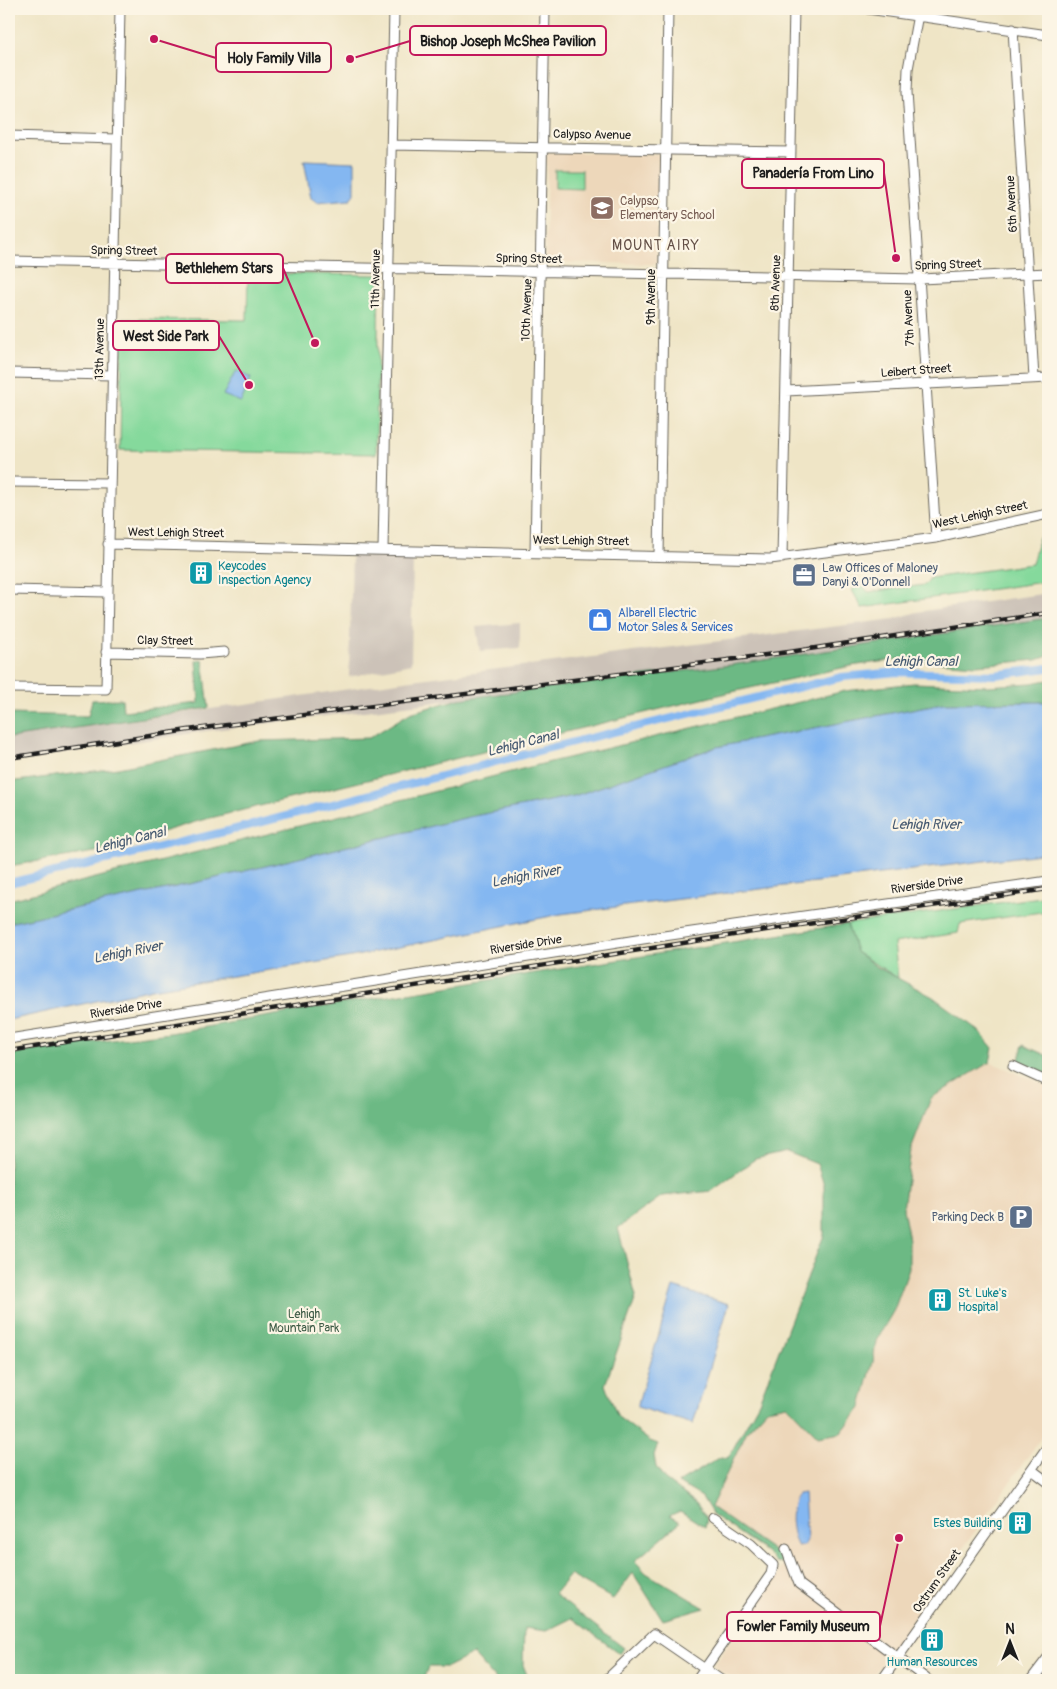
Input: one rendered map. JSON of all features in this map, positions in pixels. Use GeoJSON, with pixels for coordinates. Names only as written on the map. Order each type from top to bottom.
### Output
{"type":"FeatureCollection","features":[{"type":"Feature","properties":{"kind":"main road"},"geometry":{"type":"LineString","coordinates":[[1032,1680],[1048,1659]]}},
{"type":"Feature","properties":{"kind":"street","name":"13th Avenue"},"geometry":{"type":"LineString","coordinates":[[9,688],[106,689],[120,9]]}},
{"type":"Feature","properties":{"kind":"street","name":"11th Avenue"},"geometry":{"type":"LineString","coordinates":[[383,550],[394,9]]}},
{"type":"Feature","properties":{"kind":"street","name":"10th Avenue"},"geometry":{"type":"LineString","coordinates":[[535,553],[545,9]]}},
{"type":"Feature","properties":{"kind":"street","name":"9th Avenue"},"geometry":{"type":"LineString","coordinates":[[659,556],[668,9]]}},
{"type":"Feature","properties":{"kind":"street","name":"8th Avenue"},"geometry":{"type":"LineString","coordinates":[[782,558],[794,9]]}},
{"type":"Feature","properties":{"kind":"street"},"geometry":{"type":"LineString","coordinates":[[868,9],[918,13],[1048,35]]}},
{"type":"Feature","properties":{"kind":"street","name":"7th Avenue"},"geometry":{"type":"LineString","coordinates":[[918,13],[907,81],[936,538]]}},
{"type":"Feature","properties":{"kind":"street","name":"6th Avenue"},"geometry":{"type":"LineString","coordinates":[[1013,30],[1034,378]]}},
{"type":"Feature","properties":{"kind":"street"},"geometry":{"type":"LineString","coordinates":[[9,136],[116,139]]}},
{"type":"Feature","properties":{"kind":"street","name":"Calypso Avenue"},"geometry":{"type":"LineString","coordinates":[[391,145],[543,146],[791,152]]}},
{"type":"Feature","properties":{"kind":"street","name":"Spring Street"},"geometry":{"type":"LineString","coordinates":[[9,261],[920,280],[1048,273]]}},
{"type":"Feature","properties":{"kind":"street"},"geometry":{"type":"LineString","coordinates":[[9,373],[112,375]]}},
{"type":"Feature","properties":{"kind":"street","name":"Leibert Street"},"geometry":{"type":"LineString","coordinates":[[786,391],[1048,378]]}},
{"type":"Feature","properties":{"kind":"street"},"geometry":{"type":"LineString","coordinates":[[9,482],[110,483]]}},
{"type":"Feature","properties":{"kind":"street","name":"West Lehigh Street"},"geometry":{"type":"LineString","coordinates":[[108,544],[782,558],[936,538],[1048,514]]}},
{"type":"Feature","properties":{"kind":"street"},"geometry":{"type":"LineString","coordinates":[[9,590],[107,592]]}},
{"type":"Feature","properties":{"kind":"street","name":"Clay Street"},"geometry":{"type":"LineString","coordinates":[[106,652],[200,654],[224,652]]}},
{"type":"Feature","properties":{"kind":"street","name":"Riverside Drive"},"geometry":{"type":"LineString","coordinates":[[9,1039],[643,938],[1048,881]]}},
{"type":"Feature","properties":{"kind":"street"},"geometry":{"type":"LineString","coordinates":[[1012,1066],[1048,1082]]}},
{"type":"Feature","properties":{"kind":"street","name":"Ostrum Street"},"geometry":{"type":"LineString","coordinates":[[882,1680],[1048,1446]]}},
{"type":"Feature","properties":{"kind":"street"},"geometry":{"type":"LineString","coordinates":[[1032,1470],[1048,1482]]}},
{"type":"Feature","properties":{"kind":"street"},"geometry":{"type":"LineString","coordinates":[[696,1680],[771,1574],[773,1565],[751,1544],[713,1518]]}},
{"type":"Feature","properties":{"kind":"street"},"geometry":{"type":"LineString","coordinates":[[786,1549],[799,1584],[928,1680]]}},
{"type":"Feature","properties":{"kind":"street"},"geometry":{"type":"LineString","coordinates":[[606,1680],[654,1634],[720,1680]]}},
{"type":"Feature","properties":{"kind":"shaded area","name":"Calypso Elementary School"},"geometry":{"type":"Polygon","coordinates":[[[547,152],[659,154],[656,264],[545,262],[547,152]]]}},
{"type":"Feature","properties":{"kind":"shaded area"},"geometry":{"type":"Polygon","coordinates":[[[352,555],[413,557],[411,664],[349,677],[352,555]]]}},
{"type":"Feature","properties":{"kind":"shaded area"},"geometry":{"type":"Polygon","coordinates":[[[1048,593],[1048,618],[731,665],[206,731],[9,761],[9,738],[412,680],[894,619],[917,612],[1048,593]]]}},
{"type":"Feature","properties":{"kind":"shaded area"},"geometry":{"type":"Polygon","coordinates":[[[520,623],[520,648],[480,651],[476,627],[520,623]]]}},
{"type":"Feature","properties":{"kind":"shaded area"},"geometry":{"type":"Polygon","coordinates":[[[990,1062],[1048,1086],[1048,1428],[870,1680],[734,1680],[713,1666],[785,1563],[778,1554],[711,1508],[747,1431],[767,1409],[787,1405],[861,1407],[873,1362],[876,1341],[887,1326],[900,1291],[909,1240],[903,1209],[911,1150],[931,1098],[990,1062]]]}},
{"type":"Feature","properties":{"kind":"green space"},"geometry":{"type":"Polygon","coordinates":[[[555,170],[582,170],[582,189],[555,188],[555,170]]]}},
{"type":"Feature","properties":{"kind":"green space"},"geometry":{"type":"Polygon","coordinates":[[[248,273],[379,275],[376,454],[120,450],[122,319],[247,320],[248,273]]]}},
{"type":"Feature","properties":{"kind":"green space"},"geometry":{"type":"Polygon","coordinates":[[[1039,537],[1048,537],[1048,580],[1043,582],[862,608],[852,590],[861,583],[868,592],[925,585],[930,578],[1032,564],[1039,537]]]}},
{"type":"Feature","properties":{"kind":"green space"},"geometry":{"type":"Polygon","coordinates":[[[1048,618],[1048,656],[1037,660],[976,665],[901,659],[851,666],[727,693],[202,820],[95,852],[9,866],[9,782],[118,768],[259,741],[369,738],[410,713],[459,699],[731,665],[1048,618]]]}},
{"type":"Feature","properties":{"kind":"green space"},"geometry":{"type":"Polygon","coordinates":[[[203,659],[209,708],[9,738],[9,714],[88,716],[92,700],[122,699],[123,711],[199,703],[196,661],[203,659]]]}},
{"type":"Feature","properties":{"kind":"green space"},"geometry":{"type":"Polygon","coordinates":[[[1048,680],[1048,702],[943,703],[717,747],[574,796],[469,817],[208,880],[9,923],[9,900],[538,765],[845,691],[914,683],[988,686],[1048,680]]]}},
{"type":"Feature","properties":{"kind":"green space"},"geometry":{"type":"Polygon","coordinates":[[[1048,896],[1048,911],[960,924],[958,933],[894,943],[898,978],[856,952],[847,924],[1048,896]]]}},
{"type":"Feature","properties":{"kind":"green space","name":"Lehigh Mountain Park"},"geometry":{"type":"Polygon","coordinates":[[[847,924],[856,952],[877,967],[933,997],[979,1031],[993,1048],[990,1062],[931,1098],[911,1150],[903,1209],[909,1240],[909,1269],[894,1310],[876,1341],[873,1362],[861,1407],[841,1433],[818,1437],[787,1405],[767,1409],[747,1431],[711,1507],[778,1554],[785,1563],[776,1562],[765,1551],[713,1515],[702,1497],[678,1483],[721,1457],[728,1458],[759,1402],[824,1235],[824,1185],[817,1164],[787,1152],[755,1159],[712,1191],[662,1196],[618,1228],[636,1297],[605,1385],[618,1417],[650,1441],[658,1444],[654,1455],[656,1467],[664,1479],[696,1503],[707,1518],[705,1527],[680,1511],[669,1516],[680,1522],[635,1561],[646,1573],[705,1608],[663,1620],[633,1573],[613,1599],[570,1575],[554,1594],[624,1648],[620,1654],[572,1618],[546,1631],[524,1628],[523,1665],[529,1680],[496,1680],[473,1654],[447,1667],[428,1667],[423,1680],[9,1680],[9,1055],[54,1047],[170,1033],[357,1001],[847,924]]]}},
{"type":"Feature","properties":{"kind":"green space"},"geometry":{"type":"Polygon","coordinates":[[[1023,1045],[1048,1056],[1048,1075],[1018,1063],[1023,1045]]]}},
{"type":"Feature","properties":{"kind":"water"},"geometry":{"type":"Polygon","coordinates":[[[304,160],[355,162],[355,194],[351,199],[317,202],[311,198],[304,160]]]}},
{"type":"Feature","properties":{"kind":"water"},"geometry":{"type":"Polygon","coordinates":[[[236,371],[251,378],[241,402],[223,395],[236,371]]]}},
{"type":"Feature","properties":{"kind":"water","name":"Lehigh River"},"geometry":{"type":"Polygon","coordinates":[[[1048,702],[1048,853],[561,914],[351,957],[152,989],[9,1020],[9,923],[208,880],[469,817],[574,796],[717,747],[943,703],[1048,702]]]}},
{"type":"Feature","properties":{"kind":"water"},"geometry":{"type":"Polygon","coordinates":[[[673,1287],[729,1304],[693,1424],[637,1407],[673,1287]]]}},
{"type":"Feature","properties":{"kind":"water"},"geometry":{"type":"Polygon","coordinates":[[[804,1493],[807,1540],[804,1546],[798,1547],[793,1535],[791,1513],[798,1494],[804,1493]]]}},
{"type":"Feature","properties":{"kind":"waterway","name":"Lehigh Canal"},"geometry":{"type":"LineString","coordinates":[[9,883],[228,831],[581,740],[842,677],[897,672],[995,675],[1048,668]]}},
{"type":"Feature","properties":{"kind":"railway"},"geometry":{"type":"LineString","coordinates":[[9,758],[188,730],[789,652],[1048,613]]}},
{"type":"Feature","properties":{"kind":"railway"},"geometry":{"type":"LineString","coordinates":[[9,1051],[746,933],[1048,889]]}},
{"type":"Feature","properties":{"kind":"place","name":"Holy Family Villa"},"geometry":{"type":"Point","coordinates":[154,39]}},
{"type":"Feature","properties":{"kind":"place","name":"Bishop Joseph McShea Pavilion"},"geometry":{"type":"Point","coordinates":[350,59]}},
{"type":"Feature","properties":{"kind":"place","name":"Calypso Elementary School"},"geometry":{"type":"Point","coordinates":[602,208]}},
{"type":"Feature","properties":{"kind":"place","name":"Panadería From Lino"},"geometry":{"type":"Point","coordinates":[896,258]}},
{"type":"Feature","properties":{"kind":"place","name":"Bethlehem Stars"},"geometry":{"type":"Point","coordinates":[315,343]}},
{"type":"Feature","properties":{"kind":"place","name":"West Side Park"},"geometry":{"type":"Point","coordinates":[249,385]}},
{"type":"Feature","properties":{"kind":"place","name":"Keycodes Inspection Agency"},"geometry":{"type":"Point","coordinates":[201,573]}},
{"type":"Feature","properties":{"kind":"place","name":"Law Offices of Maloney Danyi & O'Donnell"},"geometry":{"type":"Point","coordinates":[804,575]}},
{"type":"Feature","properties":{"kind":"place","name":"Albarell Electric Motor Sales & Services"},"geometry":{"type":"Point","coordinates":[600,620]}},
{"type":"Feature","properties":{"kind":"place","name":"Parking Deck B"},"geometry":{"type":"Point","coordinates":[1021,1217]}},
{"type":"Feature","properties":{"kind":"place","name":"St. Luke's Hospital"},"geometry":{"type":"Point","coordinates":[940,1300]}},
{"type":"Feature","properties":{"kind":"place","name":"Estes Building"},"geometry":{"type":"Point","coordinates":[1020,1523]}},
{"type":"Feature","properties":{"kind":"place","name":"Fowler Family Museum"},"geometry":{"type":"Point","coordinates":[899,1538]}},
{"type":"Feature","properties":{"kind":"place","name":"Human Resources"},"geometry":{"type":"Point","coordinates":[932,1640]}},
{"type":"Feature","properties":{"kind":"district","name":"MOUNT AIRY"},"geometry":{"type":"Point","coordinates":[656,245]}}]}
